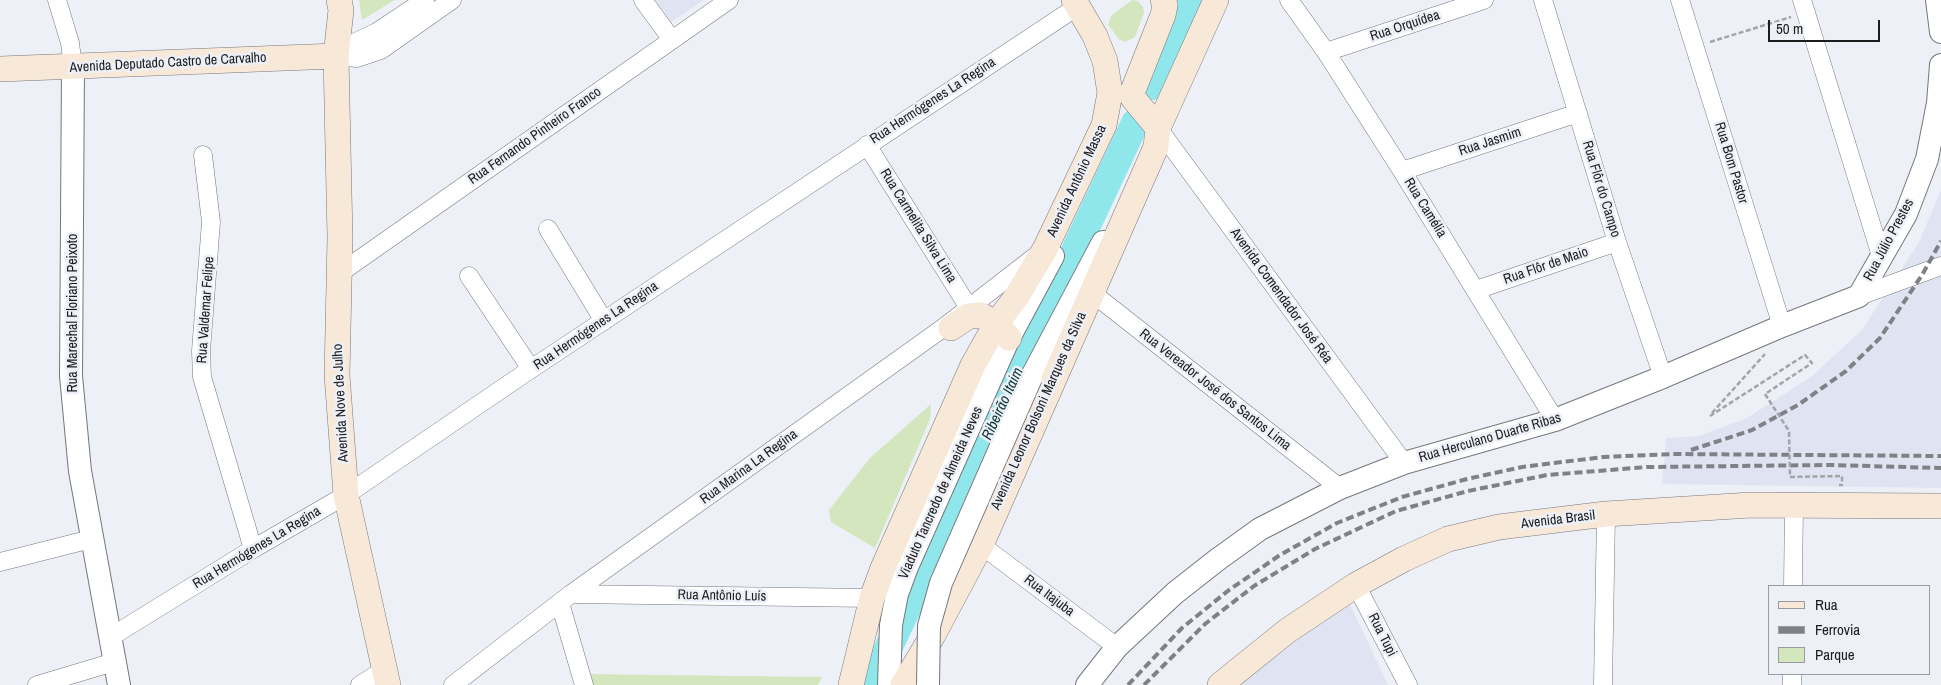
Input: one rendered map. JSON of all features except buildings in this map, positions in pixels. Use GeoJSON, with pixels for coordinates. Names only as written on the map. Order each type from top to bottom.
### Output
{"type":"FeatureCollection","features":[{"type":"Feature","properties":{"kind":"main road","name":"Avenida Nove de Julho"},"geometry":{"type":"LineString","coordinates":[[339,0],[341,10],[336,56],[340,273],[337,376],[346,495],[386,678]]}},
{"type":"Feature","properties":{"kind":"main road"},"geometry":{"type":"LineString","coordinates":[[1152,121],[1133,98],[1132,94],[1163,15],[1165,5],[1162,0]]}},
{"type":"Feature","properties":{"kind":"main road","name":"Avenida Leonor Bolsoni Marques da Silva"},"geometry":{"type":"LineString","coordinates":[[903,685],[933,635],[981,545],[1156,147],[1152,121],[1216,0]]}},
{"type":"Feature","properties":{"kind":"main road","name":"Avenida Antônio Massa"},"geometry":{"type":"LineString","coordinates":[[1040,266],[1104,125],[1110,93],[1105,61],[1081,2]]}},
{"type":"Feature","properties":{"kind":"main road","name":"Avenida Deputado Castro de Carvalho"},"geometry":{"type":"LineString","coordinates":[[0,69],[336,56]]}},
{"type":"Feature","properties":{"kind":"main road"},"geometry":{"type":"LineString","coordinates":[[851,685],[872,598],[917,490],[973,365],[1003,332],[1040,266]]}},
{"type":"Feature","properties":{"kind":"main road"},"geometry":{"type":"LineString","coordinates":[[973,365],[964,340],[947,328],[975,315],[988,318],[1003,332]]}},
{"type":"Feature","properties":{"kind":"main road","name":"Avenida Brasil"},"geometry":{"type":"LineString","coordinates":[[1220,685],[1287,631],[1356,585],[1404,559],[1448,539],[1499,527],[1606,514],[1794,504],[1941,506]]}},
{"type":"Feature","properties":{"kind":"street","name":"Rua Marechal Floriano Peixoto"},"geometry":{"type":"LineString","coordinates":[[57,0],[70,43],[73,67],[71,376],[80,471],[118,685]]}},
{"type":"Feature","properties":{"kind":"street"},"geometry":{"type":"LineString","coordinates":[[336,56],[356,42],[377,32],[425,0]]}},
{"type":"Feature","properties":{"kind":"street"},"geometry":{"type":"LineString","coordinates":[[336,56],[357,58],[381,50],[452,0]]}},
{"type":"Feature","properties":{"kind":"street"},"geometry":{"type":"LineString","coordinates":[[643,0],[672,40]]}},
{"type":"Feature","properties":{"kind":"street","name":"Rua Fernando Pinheiro Franco"},"geometry":{"type":"LineString","coordinates":[[340,273],[729,0]]}},
{"type":"Feature","properties":{"kind":"street","name":"Rua Camélia"},"geometry":{"type":"LineString","coordinates":[[1289,0],[1326,52],[1402,171],[1555,420]]}},
{"type":"Feature","properties":{"kind":"street","name":"Rua Orquídea"},"geometry":{"type":"LineString","coordinates":[[1326,52],[1484,0]]}},
{"type":"Feature","properties":{"kind":"street","name":"Rua Flôr do Campo"},"geometry":{"type":"LineString","coordinates":[[1543,0],[1617,242],[1663,377]]}},
{"type":"Feature","properties":{"kind":"street","name":"Rua Bom Pastor"},"geometry":{"type":"LineString","coordinates":[[1680,0],[1782,326]]}},
{"type":"Feature","properties":{"kind":"street"},"geometry":{"type":"LineString","coordinates":[[1937,0],[1941,32]]}},
{"type":"Feature","properties":{"kind":"street","name":"Rua Hermógenes La Regina"},"geometry":{"type":"LineString","coordinates":[[109,638],[253,549],[346,495],[531,369],[1081,2]]}},
{"type":"Feature","properties":{"kind":"street"},"geometry":{"type":"LineString","coordinates":[[1804,6],[1882,259]]}},
{"type":"Feature","properties":{"kind":"street","name":"Rua Júlio Prestes"},"geometry":{"type":"LineString","coordinates":[[1859,296],[1882,259],[1906,214],[1927,159],[1938,103],[1941,65]]}},
{"type":"Feature","properties":{"kind":"street"},"geometry":{"type":"LineString","coordinates":[[1040,266],[1107,142],[1114,110],[1110,93]]}},
{"type":"Feature","properties":{"kind":"street","name":"Rua Jasmim"},"geometry":{"type":"LineString","coordinates":[[1402,171],[1578,113]]}},
{"type":"Feature","properties":{"kind":"street","name":"Avenida Leonor Bolsoni Marques da Silva"},"geometry":{"type":"LineString","coordinates":[[928,685],[929,626],[941,583],[1031,378],[1114,220],[1152,121]]}},
{"type":"Feature","properties":{"kind":"street","name":"Avenida Comendador José Réa"},"geometry":{"type":"LineString","coordinates":[[1152,121],[1404,463]]}},
{"type":"Feature","properties":{"kind":"street","name":"Rua Carmelita Silva Lima"},"geometry":{"type":"LineString","coordinates":[[867,145],[969,308]]}},
{"type":"Feature","properties":{"kind":"street","name":"Rua Valdemar Felipe"},"geometry":{"type":"LineString","coordinates":[[203,155],[212,222],[201,351],[202,377],[253,549]]}},
{"type":"Feature","properties":{"kind":"street"},"geometry":{"type":"LineString","coordinates":[[548,228],[604,321]]}},
{"type":"Feature","properties":{"kind":"street","name":"Rua Flôr de Maio"},"geometry":{"type":"LineString","coordinates":[[1476,290],[1617,242]]}},
{"type":"Feature","properties":{"kind":"street","name":"Rua Marina La Regina"},"geometry":{"type":"LineString","coordinates":[[453,685],[566,599],[947,328],[969,308],[1040,266]]}},
{"type":"Feature","properties":{"kind":"street","name":"Rua Herculano Duarte Ribas"},"geometry":{"type":"LineString","coordinates":[[1087,685],[1117,647],[1175,592],[1260,529],[1340,488],[1404,463],[1555,420],[1663,377],[1782,326],[1941,266]]}},
{"type":"Feature","properties":{"kind":"street"},"geometry":{"type":"LineString","coordinates":[[469,276],[531,369]]}},
{"type":"Feature","properties":{"kind":"street","name":"Rua Vereador José dos Santos Lima"},"geometry":{"type":"LineString","coordinates":[[1091,292],[1340,488]]}},
{"type":"Feature","properties":{"kind":"street","name":"Viaduto Tancredo de Almeida Neves"},"geometry":{"type":"LineString","coordinates":[[889,685],[891,625],[897,594],[907,566],[1000,364],[1003,332]]}},
{"type":"Feature","properties":{"kind":"street"},"geometry":{"type":"LineString","coordinates":[[1793,585],[1794,504]]}},
{"type":"Feature","properties":{"kind":"street"},"geometry":{"type":"LineString","coordinates":[[1603,685],[1606,514]]}},
{"type":"Feature","properties":{"kind":"street"},"geometry":{"type":"LineString","coordinates":[[0,562],[91,539]]}},
{"type":"Feature","properties":{"kind":"street","name":"Rua Itajuba"},"geometry":{"type":"LineString","coordinates":[[981,545],[1117,647]]}},
{"type":"Feature","properties":{"kind":"street","name":"Rua Tupi"},"geometry":{"type":"LineString","coordinates":[[1356,585],[1408,685]]}},
{"type":"Feature","properties":{"kind":"street","name":"Rua Antônio Luís"},"geometry":{"type":"LineString","coordinates":[[566,599],[872,598]]}},
{"type":"Feature","properties":{"kind":"street"},"geometry":{"type":"LineString","coordinates":[[566,599],[584,685]]}},
{"type":"Feature","properties":{"kind":"street"},"geometry":{"type":"LineString","coordinates":[[37,685],[114,662]]}},
{"type":"Feature","properties":{"kind":"street"},"geometry":{"type":"LineString","coordinates":[[360,685],[386,678]]}},
{"type":"Feature","properties":{"kind":"path"},"geometry":{"type":"LineString","coordinates":[[1695,46],[1804,6]]}},
{"type":"Feature","properties":{"kind":"path"},"geometry":{"type":"LineString","coordinates":[[1766,353],[1710,416],[1805,355],[1812,363],[1765,394],[1789,431],[1790,476],[1842,476],[1842,485],[1833,485]]}},
{"type":"Feature","properties":{"kind":"shaded area"},"geometry":{"type":"Polygon","coordinates":[[[656,0],[704,0],[671,22],[656,0]]]}},
{"type":"Feature","properties":{"kind":"shaded area"},"geometry":{"type":"Polygon","coordinates":[[[1941,190],[1941,488],[1662,484],[1666,438],[1699,436],[1747,418],[1812,376],[1862,330],[1919,242],[1941,190]]]}},
{"type":"Feature","properties":{"kind":"shaded area"},"geometry":{"type":"Polygon","coordinates":[[[1348,600],[1388,685],[1234,685],[1348,600]]]}},
{"type":"Feature","properties":{"kind":"green space"},"geometry":{"type":"Polygon","coordinates":[[[359,0],[395,0],[362,20],[359,0]]]}},
{"type":"Feature","properties":{"kind":"green space"},"geometry":{"type":"Polygon","coordinates":[[[1132,0],[1138,1],[1143,7],[1144,13],[1135,37],[1125,42],[1119,39],[1108,25],[1111,16],[1132,0]]]}},
{"type":"Feature","properties":{"kind":"green space"},"geometry":{"type":"Polygon","coordinates":[[[931,404],[930,419],[875,548],[831,522],[829,510],[870,458],[931,404]]]}},
{"type":"Feature","properties":{"kind":"green space"},"geometry":{"type":"Polygon","coordinates":[[[581,674],[822,677],[818,685],[584,685],[581,674]]]}},
{"type":"Feature","properties":{"kind":"waterway","name":"Ribeirão Itaim"},"geometry":{"type":"LineString","coordinates":[[1153,86],[1190,0]]}},
{"type":"Feature","properties":{"kind":"waterway","name":"Ribeirão Itaim"},"geometry":{"type":"LineString","coordinates":[[871,685],[1135,123]]}},
{"type":"Feature","properties":{"kind":"railway"},"geometry":{"type":"LineString","coordinates":[[1691,450],[1752,430],[1798,405],[1846,371],[1880,338],[1922,275],[1941,241]]}},
{"type":"Feature","properties":{"kind":"railway"},"geometry":{"type":"LineString","coordinates":[[1128,685],[1182,628],[1229,590],[1280,555],[1337,523],[1402,497],[1467,479],[1522,467],[1603,457],[1673,454],[1941,456]]}},
{"type":"Feature","properties":{"kind":"railway"},"geometry":{"type":"LineString","coordinates":[[1144,685],[1205,624],[1254,586],[1315,549],[1396,511],[1468,491],[1547,475],[1647,467],[1830,465],[1941,468]]}}]}
